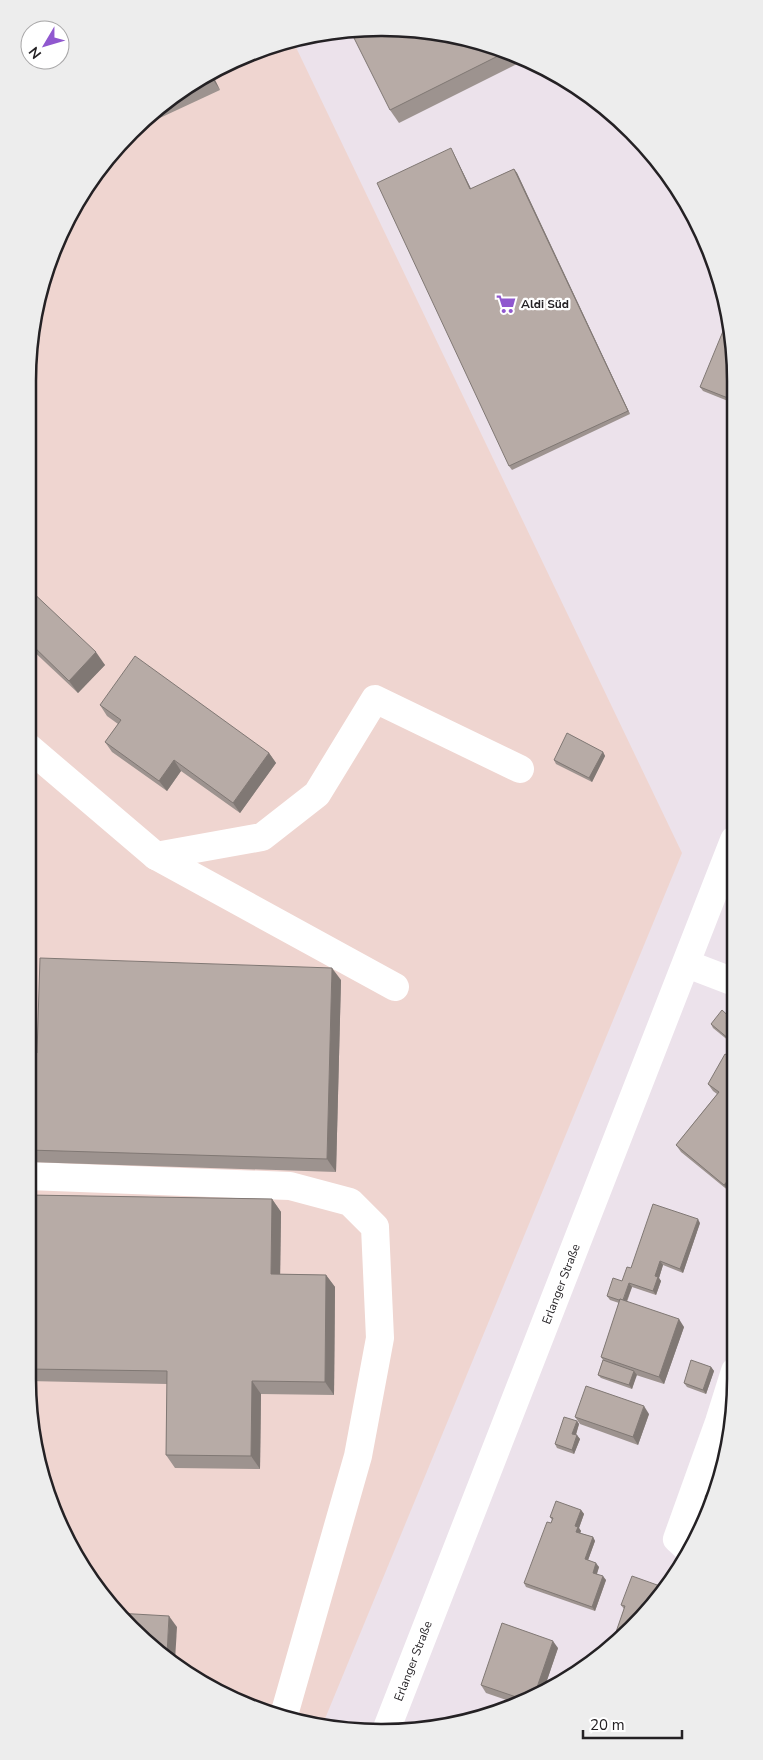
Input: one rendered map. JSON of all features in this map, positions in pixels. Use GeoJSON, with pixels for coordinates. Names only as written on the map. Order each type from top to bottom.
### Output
{"type":"FeatureCollection","features":[{"type":"Feature","properties":{"kind":"main road"},"geometry":{"type":"LineString","coordinates":[[156,856],[262,837],[317,794],[375,699],[520,769]]}},
{"type":"Feature","properties":{"kind":"main road"},"geometry":{"type":"LineString","coordinates":[[36,754],[156,856],[395,987]]}},
{"type":"Feature","properties":{"kind":"main road","name":"Erlanger Straße"},"geometry":{"type":"LineString","coordinates":[[389,1724],[727,858]]}},
{"type":"Feature","properties":{"kind":"main road"},"geometry":{"type":"LineString","coordinates":[[687,964],[727,979]]}},
{"type":"Feature","properties":{"kind":"main road"},"geometry":{"type":"LineString","coordinates":[[36,1176],[290,1186],[350,1202],[375,1227],[380,1338],[360,1447],[285,1710]]}},
{"type":"Feature","properties":{"kind":"main road"},"geometry":{"type":"LineString","coordinates":[[683,1545],[677,1539],[726,1398]]}},
{"type":"Feature","properties":{"kind":"shaded area"},"geometry":{"type":"Polygon","coordinates":[[[296,47],[682,853],[325,1719],[292,1712],[249,1697],[190,1666],[137,1623],[94,1570],[63,1511],[48,1468],[39,1424],[36,1378],[36,382],[39,336],[48,292],[72,229],[94,190],[122,154],[154,122],[190,94],[249,63],[296,47]]]}},
{"type":"Feature","properties":{"kind":"building"},"geometry":{"type":"Polygon","coordinates":[[[382,36],[427,39],[471,48],[497,57],[390,110],[354,37],[382,36]]]}},
{"type":"Feature","properties":{"kind":"building","name":"Aldi Süd"},"geometry":{"type":"Polygon","coordinates":[[[451,148],[470,189],[514,169],[628,411],[509,466],[377,183],[451,148]]]}},
{"type":"Feature","properties":{"kind":"building"},"geometry":{"type":"Polygon","coordinates":[[[723,331],[727,398],[700,387],[723,331]]]}},
{"type":"Feature","properties":{"kind":"building"},"geometry":{"type":"Polygon","coordinates":[[[36,596],[96,652],[69,681],[36,649],[36,596]]]}},
{"type":"Feature","properties":{"kind":"building"},"geometry":{"type":"Polygon","coordinates":[[[135,656],[269,753],[233,803],[174,760],[159,781],[105,742],[121,720],[100,705],[135,656]]]}},
{"type":"Feature","properties":{"kind":"building"},"geometry":{"type":"Polygon","coordinates":[[[567,733],[603,752],[589,778],[554,760],[567,733]]]}},
{"type":"Feature","properties":{"kind":"building"},"geometry":{"type":"Polygon","coordinates":[[[40,958],[332,968],[327,1159],[36,1150],[40,958]]]}},
{"type":"Feature","properties":{"kind":"building"},"geometry":{"type":"Polygon","coordinates":[[[722,1010],[727,1015],[727,1037],[711,1024],[722,1010]]]}},
{"type":"Feature","properties":{"kind":"building"},"geometry":{"type":"Polygon","coordinates":[[[725,1054],[727,1055],[727,1181],[724,1185],[676,1145],[719,1092],[708,1084],[725,1054]]]}},
{"type":"Feature","properties":{"kind":"building"},"geometry":{"type":"Polygon","coordinates":[[[36,1195],[272,1199],[271,1274],[326,1275],[325,1382],[252,1381],[251,1456],[166,1455],[167,1371],[36,1369],[36,1195]]]}},
{"type":"Feature","properties":{"kind":"building"},"geometry":{"type":"Polygon","coordinates":[[[653,1204],[698,1219],[680,1269],[660,1261],[655,1276],[658,1277],[653,1291],[629,1283],[623,1300],[607,1296],[613,1278],[622,1281],[627,1267],[631,1268],[653,1204]]]}},
{"type":"Feature","properties":{"kind":"building"},"geometry":{"type":"Polygon","coordinates":[[[620,1299],[679,1319],[659,1377],[601,1357],[620,1299]]]}},
{"type":"Feature","properties":{"kind":"building"},"geometry":{"type":"Polygon","coordinates":[[[603,1360],[634,1371],[629,1385],[598,1375],[603,1360]]]}},
{"type":"Feature","properties":{"kind":"building"},"geometry":{"type":"Polygon","coordinates":[[[691,1360],[711,1367],[703,1390],[684,1383],[691,1360]]]}},
{"type":"Feature","properties":{"kind":"building"},"geometry":{"type":"Polygon","coordinates":[[[586,1386],[644,1406],[633,1437],[575,1417],[586,1386]]]}},
{"type":"Feature","properties":{"kind":"building"},"geometry":{"type":"Polygon","coordinates":[[[564,1417],[577,1421],[572,1434],[577,1435],[572,1450],[555,1444],[564,1417]]]}},
{"type":"Feature","properties":{"kind":"building"},"geometry":{"type":"Polygon","coordinates":[[[556,1501],[581,1510],[575,1526],[578,1527],[576,1532],[593,1537],[585,1559],[596,1563],[593,1573],[603,1576],[592,1607],[524,1583],[547,1522],[551,1523],[553,1518],[550,1517],[556,1501]]]}},
{"type":"Feature","properties":{"kind":"building"},"geometry":{"type":"Polygon","coordinates":[[[632,1576],[658,1585],[626,1623],[616,1632],[625,1606],[621,1605],[632,1576]]]}},
{"type":"Feature","properties":{"kind":"building"},"geometry":{"type":"Polygon","coordinates":[[[129,1614],[169,1616],[167,1649],[129,1614]]]}},
{"type":"Feature","properties":{"kind":"building"},"geometry":{"type":"Polygon","coordinates":[[[502,1623],[553,1641],[537,1686],[515,1697],[481,1685],[502,1623]]]}},
{"type":"Feature","properties":{"kind":"place","name":"Aldi Süd"},"geometry":{"type":"Point","coordinates":[506,304]}}]}
